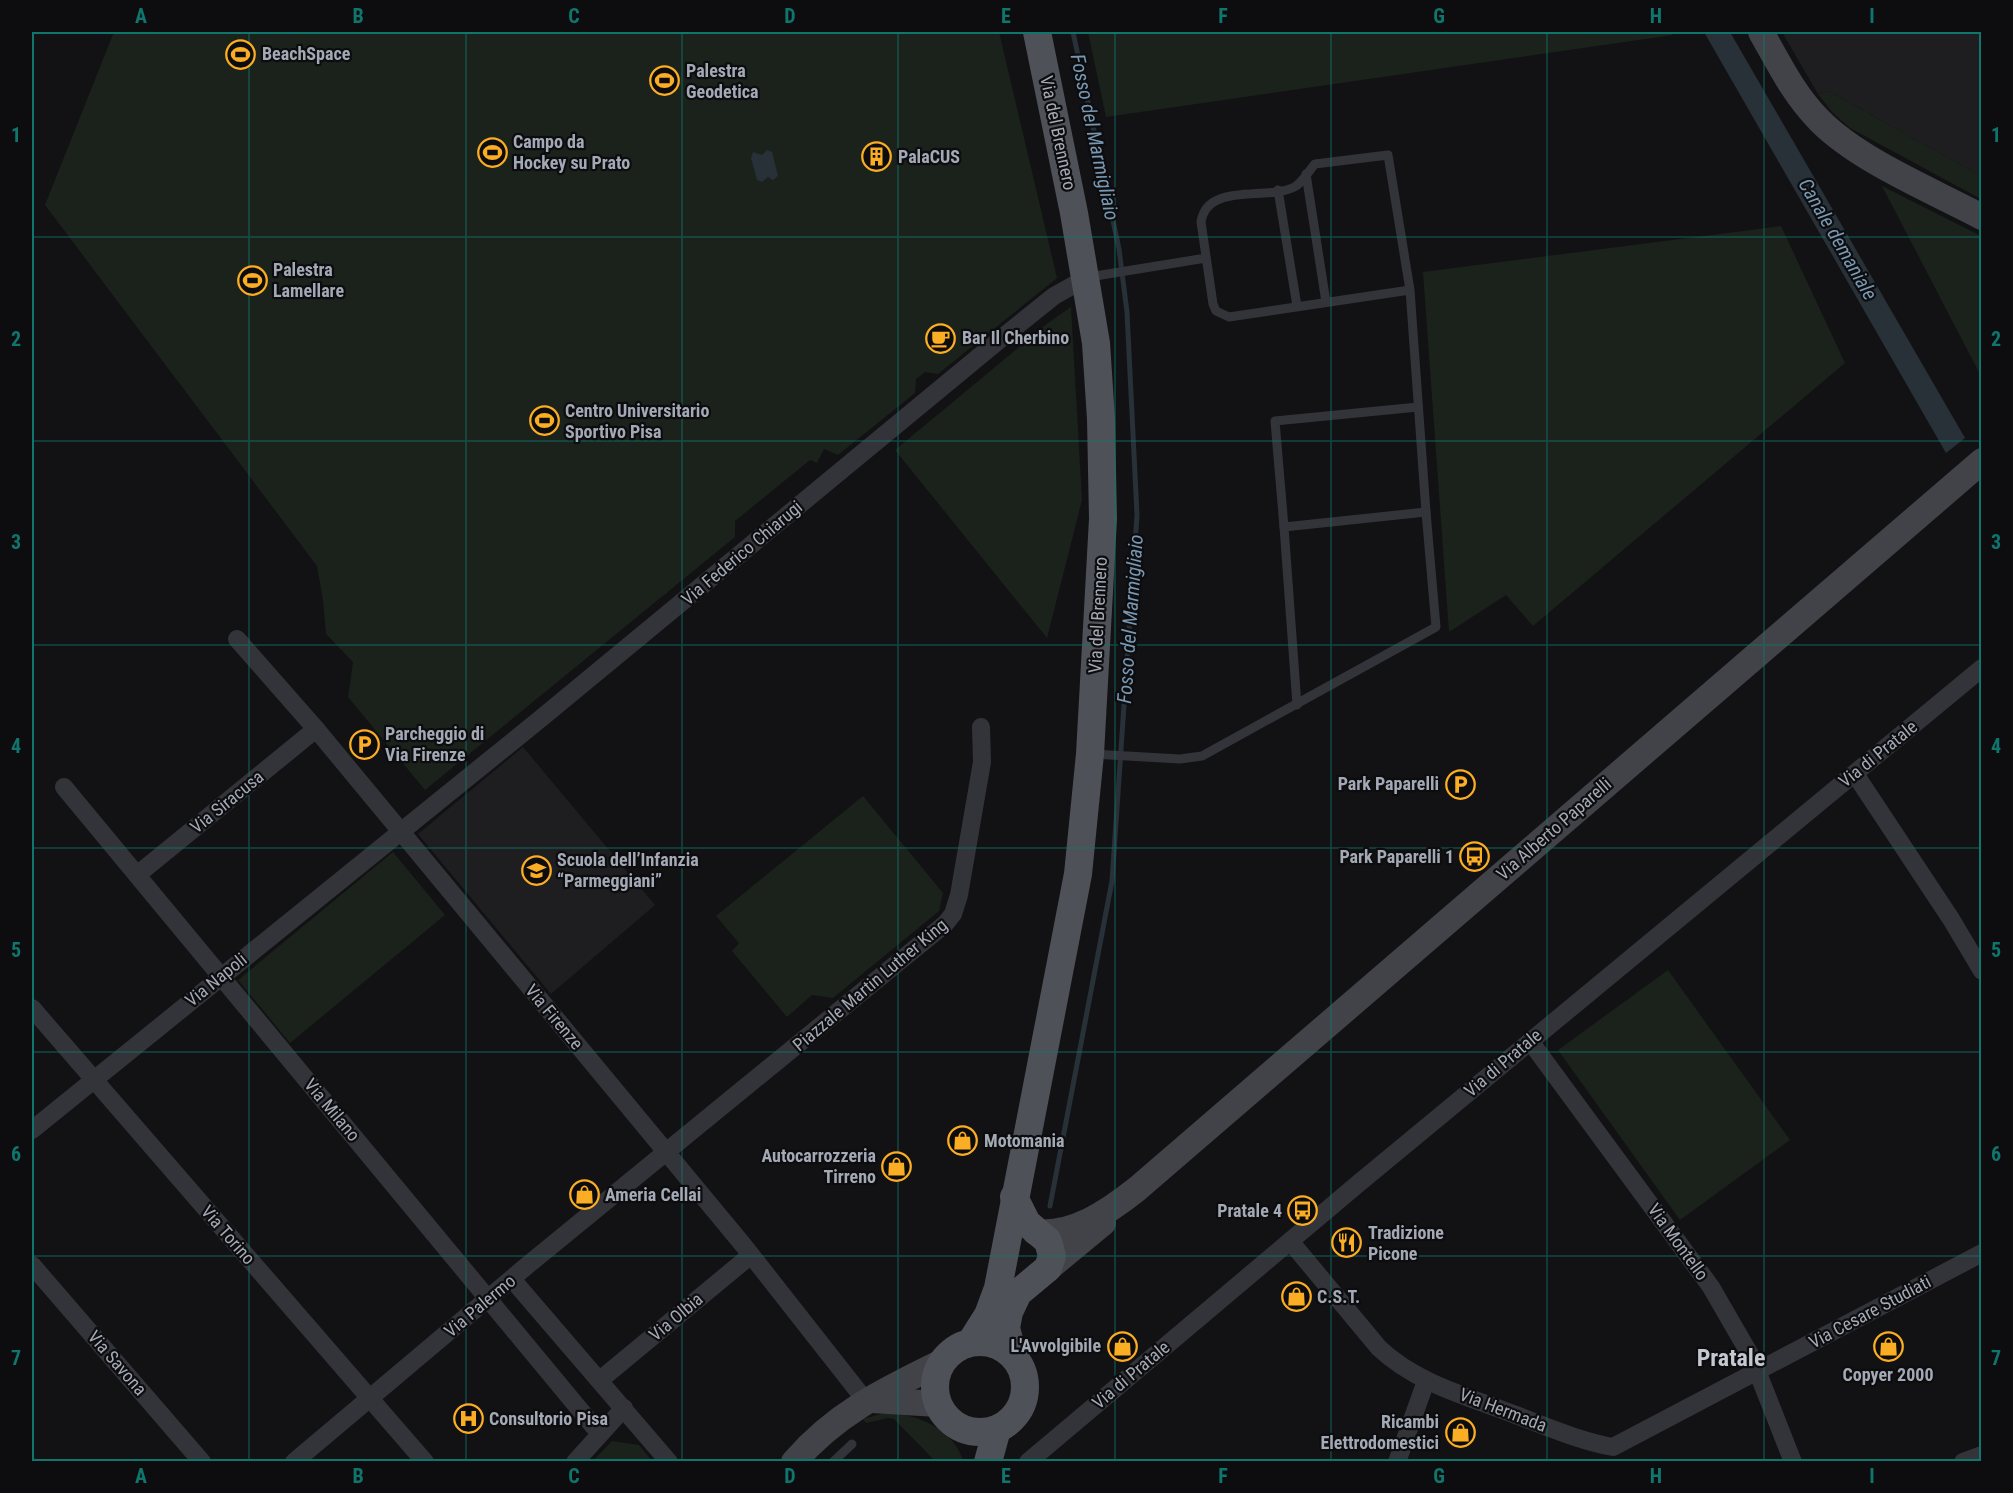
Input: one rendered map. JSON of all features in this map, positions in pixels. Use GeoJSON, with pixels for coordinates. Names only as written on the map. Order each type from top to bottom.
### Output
{"type":"FeatureCollection","features":[{"type":"Feature","properties":{"kind":"main road","name":"Via del Brennero"},"geometry":{"type":"LineString","coordinates":[[971,1342],[991,1308],[998,1288],[1102,755],[1102,519],[1095,276],[1037,32]]}},
{"type":"Feature","properties":{"kind":"main road"},"geometry":{"type":"LineString","coordinates":[[1761,32],[1799,96],[1832,132],[1866,155],[1982,217]]}},
{"type":"Feature","properties":{"kind":"main road","name":"Via Alberto Paparelli"},"geometry":{"type":"LineString","coordinates":[[1046,1271],[1101,1225],[1126,1197],[1982,461]]}},
{"type":"Feature","properties":{"kind":"main road"},"geometry":{"type":"LineString","coordinates":[[942,1362],[935,1383],[938,1404],[951,1421],[967,1430],[982,1432],[997,1429],[1016,1415],[1024,1398],[1024,1375],[1013,1355],[1006,1329],[1009,1312],[1018,1293],[1046,1271],[1051,1260],[1052,1249],[1045,1238],[1035,1232],[1020,1214],[1014,1197]]}},
{"type":"Feature","properties":{"kind":"main road","name":"Via Alberto Paparelli"},"geometry":{"type":"LineString","coordinates":[[1035,1232],[1049,1233],[1076,1227],[1126,1197]]}},
{"type":"Feature","properties":{"kind":"main road"},"geometry":{"type":"LineString","coordinates":[[1006,1248],[1017,1233],[1035,1232]]}},
{"type":"Feature","properties":{"kind":"main road"},"geometry":{"type":"LineString","coordinates":[[794,1461],[816,1439],[865,1400],[942,1362],[954,1349],[971,1342],[996,1344],[1013,1355]]}},
{"type":"Feature","properties":{"kind":"main road"},"geometry":{"type":"LineString","coordinates":[[865,1400],[938,1404]]}},
{"type":"Feature","properties":{"kind":"main road"},"geometry":{"type":"LineString","coordinates":[[988,1461],[997,1429]]}},
{"type":"Feature","properties":{"kind":"main road"},"geometry":{"type":"LineString","coordinates":[[967,1430],[973,1461]]}},
{"type":"Feature","properties":{"kind":"street","name":"Via Federico Chiarugi"},"geometry":{"type":"LineString","coordinates":[[400,830],[768,532],[1054,296],[1095,276]]}},
{"type":"Feature","properties":{"kind":"street","name":"Via Firenze"},"geometry":{"type":"LineString","coordinates":[[237,639],[316,729],[667,1153],[865,1400]]}},
{"type":"Feature","properties":{"kind":"street","name":"Via di Pratale"},"geometry":{"type":"LineString","coordinates":[[1028,1461],[1530,1041],[1982,668]]}},
{"type":"Feature","properties":{"kind":"street","name":"Piazzale Martin Luther King"},"geometry":{"type":"LineString","coordinates":[[667,1153],[945,924],[954,914],[982,762],[981,727]]}},
{"type":"Feature","properties":{"kind":"street","name":"Via Siracusa"},"geometry":{"type":"LineString","coordinates":[[137,875],[316,729]]}},
{"type":"Feature","properties":{"kind":"street"},"geometry":{"type":"LineString","coordinates":[[1855,774],[1951,918],[1982,971]]}},
{"type":"Feature","properties":{"kind":"street","name":"Via Milano"},"geometry":{"type":"LineString","coordinates":[[64,787],[600,1434]]}},
{"type":"Feature","properties":{"kind":"street","name":"Via Napoli"},"geometry":{"type":"LineString","coordinates":[[32,1130],[400,830]]}},
{"type":"Feature","properties":{"kind":"street","name":"Via Torino"},"geometry":{"type":"LineString","coordinates":[[32,1008],[425,1461]]}},
{"type":"Feature","properties":{"kind":"street","name":"Via Montello"},"geometry":{"type":"LineString","coordinates":[[1530,1041],[1711,1287],[1758,1371],[1793,1461]]}},
{"type":"Feature","properties":{"kind":"street","name":"Via Palermo"},"geometry":{"type":"LineString","coordinates":[[294,1461],[667,1153]]}},
{"type":"Feature","properties":{"kind":"street","name":"Via Hermada"},"geometry":{"type":"LineString","coordinates":[[1290,1241],[1379,1348],[1395,1362],[1426,1381],[1583,1440],[1610,1454],[1758,1371]]}},
{"type":"Feature","properties":{"kind":"street","name":"Via Cesare Studiati"},"geometry":{"type":"LineString","coordinates":[[1758,1371],[1982,1253]]}},
{"type":"Feature","properties":{"kind":"street","name":"Via Olbia"},"geometry":{"type":"LineString","coordinates":[[600,1380],[751,1255]]}},
{"type":"Feature","properties":{"kind":"street","name":"Via Savona"},"geometry":{"type":"LineString","coordinates":[[32,1265],[202,1461]]}},
{"type":"Feature","properties":{"kind":"street"},"geometry":{"type":"LineString","coordinates":[[512,1279],[669,1461]]}},
{"type":"Feature","properties":{"kind":"street"},"geometry":{"type":"LineString","coordinates":[[1397,1461],[1426,1381]]}},
{"type":"Feature","properties":{"kind":"street"},"geometry":{"type":"LineString","coordinates":[[575,1461],[624,1408]]}},
{"type":"Feature","properties":{"kind":"street"},"geometry":{"type":"LineString","coordinates":[[1963,1461],[1982,1455]]}},
{"type":"Feature","properties":{"kind":"lane"},"geometry":{"type":"LineString","coordinates":[[1102,755],[1180,759],[1202,756],[1436,627],[1410,290],[1388,155],[1315,164],[1295,186],[1215,200],[1203,212],[1201,222],[1213,304],[1222,315],[1229,317],[1410,290]]}},
{"type":"Feature","properties":{"kind":"lane"},"geometry":{"type":"LineString","coordinates":[[1306,174],[1326,302]]}},
{"type":"Feature","properties":{"kind":"lane"},"geometry":{"type":"LineString","coordinates":[[1278,190],[1297,306]]}},
{"type":"Feature","properties":{"kind":"lane"},"geometry":{"type":"LineString","coordinates":[[1095,276],[1206,258]]}},
{"type":"Feature","properties":{"kind":"lane"},"geometry":{"type":"LineString","coordinates":[[1297,705],[1275,421],[1418,407]]}},
{"type":"Feature","properties":{"kind":"lane"},"geometry":{"type":"LineString","coordinates":[[1284,527],[1426,513]]}},
{"type":"Feature","properties":{"kind":"lane"},"geometry":{"type":"LineString","coordinates":[[833,1461],[852,1444]]}},
{"type":"Feature","properties":{"kind":"shaded area","name":"Centro Universitario Sportivo Pisa"},"geometry":{"type":"Polygon","coordinates":[[[114,32],[999,32],[1057,278],[938,374],[925,372],[916,379],[915,393],[838,455],[824,449],[817,463],[810,460],[735,521],[735,537],[425,790],[348,697],[353,662],[326,634],[317,566],[45,205],[114,32]]]}},
{"type":"Feature","properties":{"kind":"shaded area"},"geometry":{"type":"Polygon","coordinates":[[[1088,32],[1671,32],[1673,35],[1106,117],[1088,32]]]}},
{"type":"Feature","properties":{"kind":"shaded area"},"geometry":{"type":"Polygon","coordinates":[[[1782,32],[1981,32],[1981,176],[1830,92],[1818,94],[1782,32]]]}},
{"type":"Feature","properties":{"kind":"shaded area"},"geometry":{"type":"Polygon","coordinates":[[[1830,92],[1981,176],[1981,199],[1850,128],[1832,112],[1818,94],[1830,92]]]}},
{"type":"Feature","properties":{"kind":"shaded area"},"geometry":{"type":"Polygon","coordinates":[[[1882,186],[1981,236],[1981,376],[1882,186]]]}},
{"type":"Feature","properties":{"kind":"shaded area"},"geometry":{"type":"Polygon","coordinates":[[[1781,226],[1845,363],[1533,626],[1506,595],[1449,632],[1423,272],[1781,226]]]}},
{"type":"Feature","properties":{"kind":"shaded area"},"geometry":{"type":"Polygon","coordinates":[[[1071,307],[1082,500],[1047,638],[895,450],[1048,323],[1071,307]]]}},
{"type":"Feature","properties":{"kind":"shaded area","name":"Scuola dell’Infanzia “Parmeggiani”"},"geometry":{"type":"Polygon","coordinates":[[[523,747],[655,905],[551,994],[418,834],[523,747]]]}},
{"type":"Feature","properties":{"kind":"shaded area"},"geometry":{"type":"Polygon","coordinates":[[[863,796],[943,893],[939,911],[833,998],[812,995],[787,1017],[732,951],[739,943],[716,916],[863,796]]]}},
{"type":"Feature","properties":{"kind":"shaded area"},"geometry":{"type":"Polygon","coordinates":[[[393,852],[445,915],[290,1043],[238,980],[393,852]]]}},
{"type":"Feature","properties":{"kind":"shaded area"},"geometry":{"type":"Polygon","coordinates":[[[1668,970],[1790,1140],[1680,1220],[1558,1050],[1668,970]]]}},
{"type":"Feature","properties":{"kind":"shaded area"},"geometry":{"type":"Polygon","coordinates":[[[888,1412],[923,1420],[943,1432],[952,1440],[963,1461],[935,1461],[894,1419],[888,1418],[866,1423],[863,1419],[888,1412]]]}},
{"type":"Feature","properties":{"kind":"shaded area"},"geometry":{"type":"Polygon","coordinates":[[[612,1441],[639,1445],[652,1461],[593,1461],[612,1441]]]}},
{"type":"Feature","properties":{"kind":"water","name":"Canale demaniale"},"geometry":{"type":"Polygon","coordinates":[[[1704,32],[1730,32],[1965,438],[1946,453],[1704,32]]]}},
{"type":"Feature","properties":{"kind":"water"},"geometry":{"type":"Polygon","coordinates":[[[767,150],[772,152],[778,176],[773,180],[768,177],[762,182],[757,180],[751,158],[753,152],[762,155],[767,150]]]}},
{"type":"Feature","properties":{"kind":"waterway","name":"Fosso del Marmigliaio"},"geometry":{"type":"LineString","coordinates":[[1050,1206],[1112,881],[1137,515],[1127,312],[1119,249],[1073,32]]}},
{"type":"Feature","properties":{"kind":"place","name":"BeachSpace"},"geometry":{"type":"Point","coordinates":[241,54]}},
{"type":"Feature","properties":{"kind":"place","name":"Palestra Geodetica"},"geometry":{"type":"Point","coordinates":[665,81]}},
{"type":"Feature","properties":{"kind":"place","name":"Campo da Hockey su Prato"},"geometry":{"type":"Point","coordinates":[492,152]}},
{"type":"Feature","properties":{"kind":"place","name":"PalaCUS"},"geometry":{"type":"Point","coordinates":[877,157]}},
{"type":"Feature","properties":{"kind":"place","name":"Palestra Lamellare"},"geometry":{"type":"Point","coordinates":[252,280]}},
{"type":"Feature","properties":{"kind":"place","name":"Bar Il Cherbino"},"geometry":{"type":"Point","coordinates":[941,338]}},
{"type":"Feature","properties":{"kind":"place","name":"Centro Universitario Sportivo Pisa"},"geometry":{"type":"Point","coordinates":[544,421]}},
{"type":"Feature","properties":{"kind":"place","name":"Parcheggio di Via Firenze"},"geometry":{"type":"Point","coordinates":[364,744]}},
{"type":"Feature","properties":{"kind":"place","name":"Park Paparelli"},"geometry":{"type":"Point","coordinates":[1460,784]}},
{"type":"Feature","properties":{"kind":"place","name":"Park Paparelli 1"},"geometry":{"type":"Point","coordinates":[1475,857]}},
{"type":"Feature","properties":{"kind":"place","name":"Scuola dell’Infanzia “Parmeggiani”"},"geometry":{"type":"Point","coordinates":[536,870]}},
{"type":"Feature","properties":{"kind":"place","name":"Motomania"},"geometry":{"type":"Point","coordinates":[963,1141]}},
{"type":"Feature","properties":{"kind":"place","name":"Autocarrozzeria Tirreno"},"geometry":{"type":"Point","coordinates":[897,1166]}},
{"type":"Feature","properties":{"kind":"place","name":"Ameria Cellai"},"geometry":{"type":"Point","coordinates":[584,1195]}},
{"type":"Feature","properties":{"kind":"place","name":"Pratale 4"},"geometry":{"type":"Point","coordinates":[1303,1211]}},
{"type":"Feature","properties":{"kind":"place","name":"Tradizione Picone"},"geometry":{"type":"Point","coordinates":[1347,1243]}},
{"type":"Feature","properties":{"kind":"place","name":"C.S.T."},"geometry":{"type":"Point","coordinates":[1296,1297]}},
{"type":"Feature","properties":{"kind":"place","name":"L'Avvolgibile"},"geometry":{"type":"Point","coordinates":[1122,1346]}},
{"type":"Feature","properties":{"kind":"place","name":"Copyer 2000"},"geometry":{"type":"Point","coordinates":[1888,1346]}},
{"type":"Feature","properties":{"kind":"place","name":"Consultorio Pisa"},"geometry":{"type":"Point","coordinates":[468,1419]}},
{"type":"Feature","properties":{"kind":"place","name":"Ricambi Elettrodomestici"},"geometry":{"type":"Point","coordinates":[1460,1432]}},
{"type":"Feature","properties":{"kind":"district","name":"Pratale"},"geometry":{"type":"Point","coordinates":[1731,1358]}}]}
